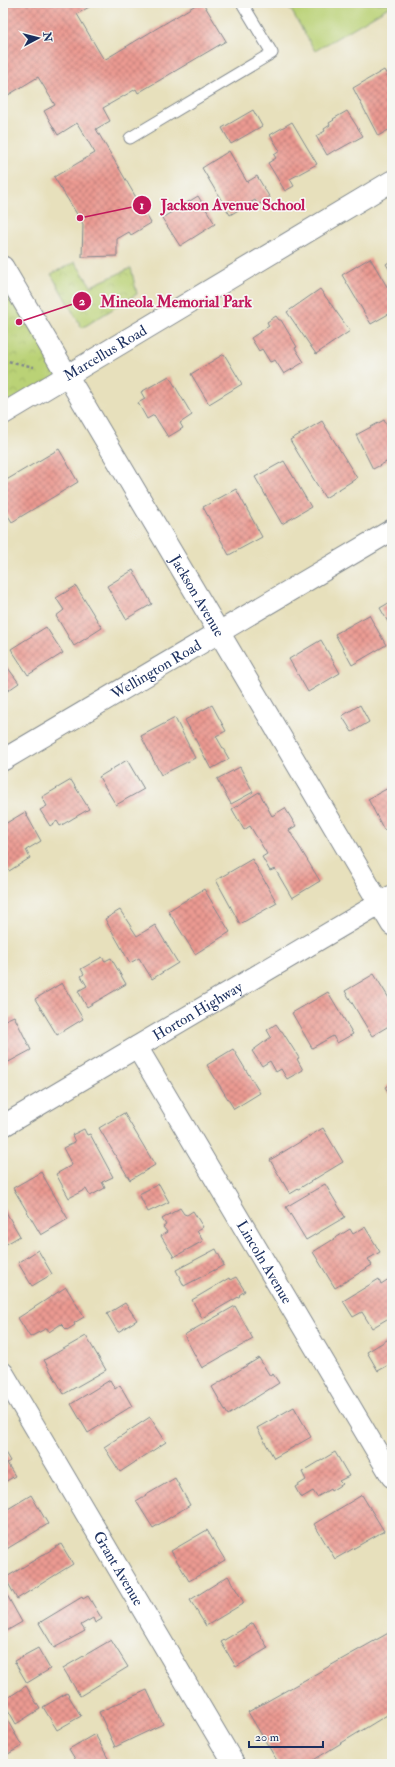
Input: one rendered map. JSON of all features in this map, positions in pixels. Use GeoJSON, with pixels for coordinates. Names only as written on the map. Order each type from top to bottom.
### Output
{"type":"FeatureCollection","features":[{"type":"Feature","properties":{"kind":"street","name":"Marcellus Road"},"geometry":{"type":"LineString","coordinates":[[3,414],[392,181]]}},
{"type":"Feature","properties":{"kind":"street","name":"Jackson Avenue"},"geometry":{"type":"LineString","coordinates":[[3,267],[219,632],[386,900],[392,925]]}},
{"type":"Feature","properties":{"kind":"street","name":"Wellington Road"},"geometry":{"type":"LineString","coordinates":[[3,760],[392,530]]}},
{"type":"Feature","properties":{"kind":"street","name":"Horton Highway"},"geometry":{"type":"LineString","coordinates":[[3,1126],[386,900]]}},
{"type":"Feature","properties":{"kind":"street","name":"Lincoln Avenue"},"geometry":{"type":"LineString","coordinates":[[137,1046],[392,1477]]}},
{"type":"Feature","properties":{"kind":"street","name":"Grant Avenue"},"geometry":{"type":"LineString","coordinates":[[3,1373],[234,1764]]}},
{"type":"Feature","properties":{"kind":"lane"},"geometry":{"type":"LineString","coordinates":[[130,138],[272,53],[242,3]]}},
{"type":"Feature","properties":{"kind":"green space"},"geometry":{"type":"Polygon","coordinates":[[[287,3],[392,3],[392,5],[315,51],[287,3]]]}},
{"type":"Feature","properties":{"kind":"green space"},"geometry":{"type":"Polygon","coordinates":[[[75,262],[91,286],[131,268],[137,294],[82,328],[51,274],[75,262]]]}},
{"type":"Feature","properties":{"kind":"green space"},"geometry":{"type":"Polygon","coordinates":[[[3,267],[67,376],[3,414],[3,267]]]}},
{"type":"Feature","properties":{"kind":"building"},"geometry":{"type":"Polygon","coordinates":[[[3,3],[96,3],[77,14],[104,60],[199,3],[203,3],[226,41],[138,93],[136,89],[103,108],[110,121],[96,129],[151,223],[131,235],[129,232],[117,239],[117,256],[82,257],[83,224],[54,177],[95,153],[77,123],[58,135],[44,111],[55,105],[38,77],[5,97],[3,94],[3,3]]]}},
{"type":"Feature","properties":{"kind":"building"},"geometry":{"type":"Polygon","coordinates":[[[384,70],[392,84],[392,119],[390,121],[392,128],[378,136],[353,88],[384,70]]]}},
{"type":"Feature","properties":{"kind":"building"},"geometry":{"type":"Polygon","coordinates":[[[253,110],[262,126],[231,144],[222,128],[253,110]]]}},
{"type":"Feature","properties":{"kind":"building"},"geometry":{"type":"Polygon","coordinates":[[[347,111],[363,136],[327,155],[316,136],[325,131],[324,129],[330,125],[329,123],[334,120],[333,119],[347,111]]]}},
{"type":"Feature","properties":{"kind":"building"},"geometry":{"type":"Polygon","coordinates":[[[292,122],[317,164],[290,179],[294,186],[285,191],[268,163],[276,158],[274,155],[280,151],[270,135],[292,122]]]}},
{"type":"Feature","properties":{"kind":"building"},"geometry":{"type":"Polygon","coordinates":[[[229,151],[247,182],[257,176],[270,198],[258,205],[255,200],[230,215],[202,168],[229,151]]]}},
{"type":"Feature","properties":{"kind":"building"},"geometry":{"type":"Polygon","coordinates":[[[198,196],[215,224],[180,246],[162,218],[198,196]]]}},
{"type":"Feature","properties":{"kind":"building"},"geometry":{"type":"Polygon","coordinates":[[[370,258],[392,295],[392,312],[371,324],[342,275],[370,258]]]}},
{"type":"Feature","properties":{"kind":"building"},"geometry":{"type":"Polygon","coordinates":[[[392,260],[392,274],[386,264],[392,260]]]}},
{"type":"Feature","properties":{"kind":"building"},"geometry":{"type":"Polygon","coordinates":[[[320,289],[350,331],[316,354],[287,312],[320,289]]]}},
{"type":"Feature","properties":{"kind":"building"},"geometry":{"type":"Polygon","coordinates":[[[276,316],[279,320],[281,320],[304,362],[284,374],[275,360],[270,362],[262,349],[259,351],[251,338],[269,326],[267,322],[276,316]]]}},
{"type":"Feature","properties":{"kind":"building"},"geometry":{"type":"Polygon","coordinates":[[[224,354],[242,384],[209,404],[191,374],[224,354]]]}},
{"type":"Feature","properties":{"kind":"building"},"geometry":{"type":"Polygon","coordinates":[[[169,376],[192,415],[180,423],[183,428],[168,437],[154,415],[147,419],[138,403],[145,399],[141,392],[169,376]]]}},
{"type":"Feature","properties":{"kind":"building"},"geometry":{"type":"Polygon","coordinates":[[[384,420],[392,436],[392,459],[373,469],[356,435],[384,420]]]}},
{"type":"Feature","properties":{"kind":"building"},"geometry":{"type":"Polygon","coordinates":[[[322,421],[357,478],[325,498],[290,440],[322,421]]]}},
{"type":"Feature","properties":{"kind":"building"},"geometry":{"type":"Polygon","coordinates":[[[59,449],[78,482],[12,522],[3,508],[3,482],[59,449]]]}},
{"type":"Feature","properties":{"kind":"building"},"geometry":{"type":"Polygon","coordinates":[[[284,461],[311,507],[282,524],[255,477],[284,461]]]}},
{"type":"Feature","properties":{"kind":"building"},"geometry":{"type":"Polygon","coordinates":[[[236,489],[262,537],[229,555],[203,507],[236,489]]]}},
{"type":"Feature","properties":{"kind":"building"},"geometry":{"type":"Polygon","coordinates":[[[133,570],[152,604],[126,619],[107,586],[133,570]]]}},
{"type":"Feature","properties":{"kind":"building"},"geometry":{"type":"Polygon","coordinates":[[[76,586],[102,628],[74,646],[56,616],[64,610],[56,598],[76,586]]]}},
{"type":"Feature","properties":{"kind":"building"},"geometry":{"type":"Polygon","coordinates":[[[392,601],[392,629],[380,608],[392,601]]]}},
{"type":"Feature","properties":{"kind":"building"},"geometry":{"type":"Polygon","coordinates":[[[369,615],[386,645],[352,665],[335,634],[369,615]]]}},
{"type":"Feature","properties":{"kind":"building"},"geometry":{"type":"Polygon","coordinates":[[[46,627],[63,653],[28,675],[11,649],[46,627]]]}},
{"type":"Feature","properties":{"kind":"building"},"geometry":{"type":"Polygon","coordinates":[[[321,640],[340,673],[308,692],[289,659],[321,640]]]}},
{"type":"Feature","properties":{"kind":"building"},"geometry":{"type":"Polygon","coordinates":[[[3,661],[19,683],[3,694],[3,661]]]}},
{"type":"Feature","properties":{"kind":"building"},"geometry":{"type":"Polygon","coordinates":[[[212,705],[226,731],[216,736],[229,759],[211,769],[185,720],[212,705]]]}},
{"type":"Feature","properties":{"kind":"building"},"geometry":{"type":"Polygon","coordinates":[[[360,705],[369,722],[352,732],[342,716],[360,705]]]}},
{"type":"Feature","properties":{"kind":"building"},"geometry":{"type":"Polygon","coordinates":[[[175,718],[195,758],[161,775],[141,736],[175,718]]]}},
{"type":"Feature","properties":{"kind":"building"},"geometry":{"type":"Polygon","coordinates":[[[127,760],[144,789],[116,805],[99,777],[127,760]]]}},
{"type":"Feature","properties":{"kind":"building"},"geometry":{"type":"Polygon","coordinates":[[[240,767],[253,792],[231,804],[217,779],[240,767]]]}},
{"type":"Feature","properties":{"kind":"building"},"geometry":{"type":"Polygon","coordinates":[[[71,780],[89,809],[60,826],[57,821],[50,826],[40,810],[47,806],[42,797],[71,780]]]}},
{"type":"Feature","properties":{"kind":"building"},"geometry":{"type":"Polygon","coordinates":[[[392,786],[392,826],[384,830],[368,799],[392,786]]]}},
{"type":"Feature","properties":{"kind":"building"},"geometry":{"type":"Polygon","coordinates":[[[259,792],[272,816],[285,808],[296,826],[289,830],[320,881],[292,898],[275,869],[270,871],[262,857],[267,854],[250,826],[244,830],[232,809],[259,792]]]}},
{"type":"Feature","properties":{"kind":"building"},"geometry":{"type":"Polygon","coordinates":[[[25,812],[41,841],[26,850],[30,858],[9,871],[3,861],[3,825],[25,812]]]}},
{"type":"Feature","properties":{"kind":"building"},"geometry":{"type":"Polygon","coordinates":[[[252,859],[277,903],[240,924],[216,880],[252,859]]]}},
{"type":"Feature","properties":{"kind":"building"},"geometry":{"type":"Polygon","coordinates":[[[204,889],[230,932],[195,954],[168,911],[204,889]]]}},
{"type":"Feature","properties":{"kind":"building"},"geometry":{"type":"Polygon","coordinates":[[[120,910],[137,936],[155,925],[178,963],[152,979],[139,958],[130,963],[105,919],[120,910]]]}},
{"type":"Feature","properties":{"kind":"building"},"geometry":{"type":"Polygon","coordinates":[[[102,957],[105,961],[111,958],[126,984],[87,1007],[78,991],[87,986],[81,976],[84,974],[81,969],[102,957]]]}},
{"type":"Feature","properties":{"kind":"building"},"geometry":{"type":"Polygon","coordinates":[[[374,974],[392,1003],[392,1024],[372,1036],[345,991],[374,974]]]}},
{"type":"Feature","properties":{"kind":"building"},"geometry":{"type":"Polygon","coordinates":[[[62,983],[83,1019],[57,1035],[35,999],[62,983]]]}},
{"type":"Feature","properties":{"kind":"building"},"geometry":{"type":"Polygon","coordinates":[[[328,992],[353,1034],[337,1043],[333,1036],[312,1048],[292,1013],[328,992]]]}},
{"type":"Feature","properties":{"kind":"building"},"geometry":{"type":"Polygon","coordinates":[[[14,1016],[31,1050],[3,1065],[3,1021],[14,1016]]]}},
{"type":"Feature","properties":{"kind":"building"},"geometry":{"type":"Polygon","coordinates":[[[276,1024],[299,1058],[297,1059],[303,1070],[287,1079],[281,1069],[276,1072],[270,1061],[262,1066],[252,1051],[271,1037],[267,1030],[276,1024]]]}},
{"type":"Feature","properties":{"kind":"building"},"geometry":{"type":"Polygon","coordinates":[[[233,1049],[260,1093],[234,1109],[207,1065],[233,1049]]]}},
{"type":"Feature","properties":{"kind":"building"},"geometry":{"type":"Polygon","coordinates":[[[392,1083],[392,1099],[385,1087],[392,1083]]]}},
{"type":"Feature","properties":{"kind":"building"},"geometry":{"type":"Polygon","coordinates":[[[124,1113],[155,1165],[130,1180],[99,1128],[124,1113]]]}},
{"type":"Feature","properties":{"kind":"building"},"geometry":{"type":"Polygon","coordinates":[[[323,1128],[343,1162],[290,1194],[270,1160],[323,1128]]]}},
{"type":"Feature","properties":{"kind":"building"},"geometry":{"type":"Polygon","coordinates":[[[84,1129],[87,1135],[90,1134],[113,1177],[102,1182],[105,1188],[90,1196],[86,1189],[69,1198],[56,1174],[72,1165],[63,1148],[75,1142],[72,1135],[84,1129]]]}},
{"type":"Feature","properties":{"kind":"building"},"geometry":{"type":"Polygon","coordinates":[[[41,1172],[68,1219],[41,1235],[13,1188],[41,1172]]]}},
{"type":"Feature","properties":{"kind":"building"},"geometry":{"type":"Polygon","coordinates":[[[159,1184],[169,1202],[148,1212],[139,1194],[159,1184]]]}},
{"type":"Feature","properties":{"kind":"building"},"geometry":{"type":"Polygon","coordinates":[[[325,1184],[345,1217],[306,1240],[286,1207],[325,1184]]]}},
{"type":"Feature","properties":{"kind":"building"},"geometry":{"type":"Polygon","coordinates":[[[3,1207],[20,1236],[3,1246],[3,1207]]]}},
{"type":"Feature","properties":{"kind":"building"},"geometry":{"type":"Polygon","coordinates":[[[180,1208],[184,1214],[187,1215],[193,1211],[203,1227],[197,1231],[203,1241],[174,1257],[161,1236],[167,1232],[163,1227],[166,1225],[162,1219],[180,1208]]]}},
{"type":"Feature","properties":{"kind":"building"},"geometry":{"type":"Polygon","coordinates":[[[365,1227],[380,1252],[368,1259],[372,1265],[335,1288],[313,1252],[350,1229],[353,1234],[365,1227]]]}},
{"type":"Feature","properties":{"kind":"building"},"geometry":{"type":"Polygon","coordinates":[[[216,1249],[224,1265],[184,1286],[176,1270],[216,1249]]]}},
{"type":"Feature","properties":{"kind":"building"},"geometry":{"type":"Polygon","coordinates":[[[38,1250],[52,1274],[32,1286],[18,1263],[38,1250]]]}},
{"type":"Feature","properties":{"kind":"building"},"geometry":{"type":"Polygon","coordinates":[[[236,1277],[245,1291],[239,1295],[240,1296],[202,1318],[192,1300],[229,1278],[230,1280],[236,1277]]]}},
{"type":"Feature","properties":{"kind":"building"},"geometry":{"type":"Polygon","coordinates":[[[392,1277],[392,1316],[372,1328],[362,1312],[353,1317],[343,1301],[379,1279],[381,1284],[392,1277]]]}},
{"type":"Feature","properties":{"kind":"building"},"geometry":{"type":"Polygon","coordinates":[[[66,1287],[84,1317],[74,1323],[75,1325],[67,1330],[61,1324],[49,1332],[47,1328],[30,1337],[18,1318],[66,1287]]]}},
{"type":"Feature","properties":{"kind":"building"},"geometry":{"type":"Polygon","coordinates":[[[125,1303],[137,1320],[118,1332],[107,1314],[125,1303]]]}},
{"type":"Feature","properties":{"kind":"building"},"geometry":{"type":"Polygon","coordinates":[[[235,1306],[253,1339],[202,1368],[184,1335],[235,1306]]]}},
{"type":"Feature","properties":{"kind":"building"},"geometry":{"type":"Polygon","coordinates":[[[86,1336],[106,1370],[64,1394],[44,1360],[86,1336]]]}},
{"type":"Feature","properties":{"kind":"building"},"geometry":{"type":"Polygon","coordinates":[[[392,1337],[392,1363],[378,1371],[367,1352],[392,1337]]]}},
{"type":"Feature","properties":{"kind":"building"},"geometry":{"type":"Polygon","coordinates":[[[259,1358],[270,1376],[273,1374],[279,1383],[228,1415],[212,1387],[259,1358]]]}},
{"type":"Feature","properties":{"kind":"building"},"geometry":{"type":"Polygon","coordinates":[[[110,1380],[115,1389],[120,1385],[132,1406],[88,1433],[71,1404],[110,1380]]]}},
{"type":"Feature","properties":{"kind":"building"},"geometry":{"type":"Polygon","coordinates":[[[294,1407],[311,1437],[274,1458],[257,1428],[294,1407]]]}},
{"type":"Feature","properties":{"kind":"building"},"geometry":{"type":"Polygon","coordinates":[[[150,1417],[166,1442],[120,1472],[104,1447],[150,1417]]]}},
{"type":"Feature","properties":{"kind":"building"},"geometry":{"type":"Polygon","coordinates":[[[3,1449],[10,1461],[7,1463],[15,1476],[3,1483],[3,1449]]]}},
{"type":"Feature","properties":{"kind":"building"},"geometry":{"type":"Polygon","coordinates":[[[335,1452],[349,1476],[339,1481],[342,1484],[331,1491],[330,1489],[317,1497],[313,1491],[301,1498],[295,1487],[306,1480],[302,1472],[335,1452]]]}},
{"type":"Feature","properties":{"kind":"building"},"geometry":{"type":"Polygon","coordinates":[[[175,1478],[190,1505],[153,1528],[136,1501],[175,1478]]]}},
{"type":"Feature","properties":{"kind":"building"},"geometry":{"type":"Polygon","coordinates":[[[31,1495],[48,1524],[5,1550],[3,1546],[3,1512],[31,1495]]]}},
{"type":"Feature","properties":{"kind":"building"},"geometry":{"type":"Polygon","coordinates":[[[362,1495],[384,1531],[335,1559],[314,1524],[362,1495]]]}},
{"type":"Feature","properties":{"kind":"building"},"geometry":{"type":"Polygon","coordinates":[[[207,1530],[225,1560],[189,1581],[171,1551],[207,1530]]]}},
{"type":"Feature","properties":{"kind":"building"},"geometry":{"type":"Polygon","coordinates":[[[61,1544],[73,1564],[17,1599],[5,1578],[61,1544]]]}},
{"type":"Feature","properties":{"kind":"building"},"geometry":{"type":"Polygon","coordinates":[[[228,1576],[244,1603],[206,1626],[190,1600],[228,1576]]]}},
{"type":"Feature","properties":{"kind":"building"},"geometry":{"type":"Polygon","coordinates":[[[3,1588],[22,1622],[3,1633],[3,1588]]]}},
{"type":"Feature","properties":{"kind":"building"},"geometry":{"type":"Polygon","coordinates":[[[88,1596],[102,1619],[95,1623],[93,1618],[81,1625],[85,1631],[54,1648],[39,1623],[82,1597],[83,1599],[88,1596]]]}},
{"type":"Feature","properties":{"kind":"building"},"geometry":{"type":"Polygon","coordinates":[[[253,1623],[268,1648],[236,1667],[221,1642],[253,1623]]]}},
{"type":"Feature","properties":{"kind":"building"},"geometry":{"type":"Polygon","coordinates":[[[392,1631],[392,1712],[307,1764],[279,1764],[248,1712],[392,1631]]]}},
{"type":"Feature","properties":{"kind":"building"},"geometry":{"type":"Polygon","coordinates":[[[111,1640],[128,1667],[80,1696],[63,1668],[111,1640]]]}},
{"type":"Feature","properties":{"kind":"building"},"geometry":{"type":"Polygon","coordinates":[[[38,1648],[50,1669],[27,1683],[14,1661],[38,1648]]]}},
{"type":"Feature","properties":{"kind":"building"},"geometry":{"type":"Polygon","coordinates":[[[26,1686],[40,1709],[16,1724],[3,1701],[26,1686]]]}},
{"type":"Feature","properties":{"kind":"building"},"geometry":{"type":"Polygon","coordinates":[[[147,1690],[163,1724],[115,1747],[99,1712],[147,1690]]]}},
{"type":"Feature","properties":{"kind":"building"},"geometry":{"type":"Polygon","coordinates":[[[67,1693],[81,1716],[57,1730],[43,1707],[67,1693]]]}},
{"type":"Feature","properties":{"kind":"building"},"geometry":{"type":"Polygon","coordinates":[[[6,1718],[22,1746],[3,1757],[3,1720],[6,1718]]]}},
{"type":"Feature","properties":{"kind":"building"},"geometry":{"type":"Polygon","coordinates":[[[95,1734],[110,1762],[107,1764],[78,1764],[69,1749],[95,1734]]]}},
{"type":"Feature","properties":{"kind":"place","name":"Jackson Avenue School"},"geometry":{"type":"Point","coordinates":[80,218]}},
{"type":"Feature","properties":{"kind":"place","name":"Mineola Memorial Park"},"geometry":{"type":"Point","coordinates":[19,322]}}]}
